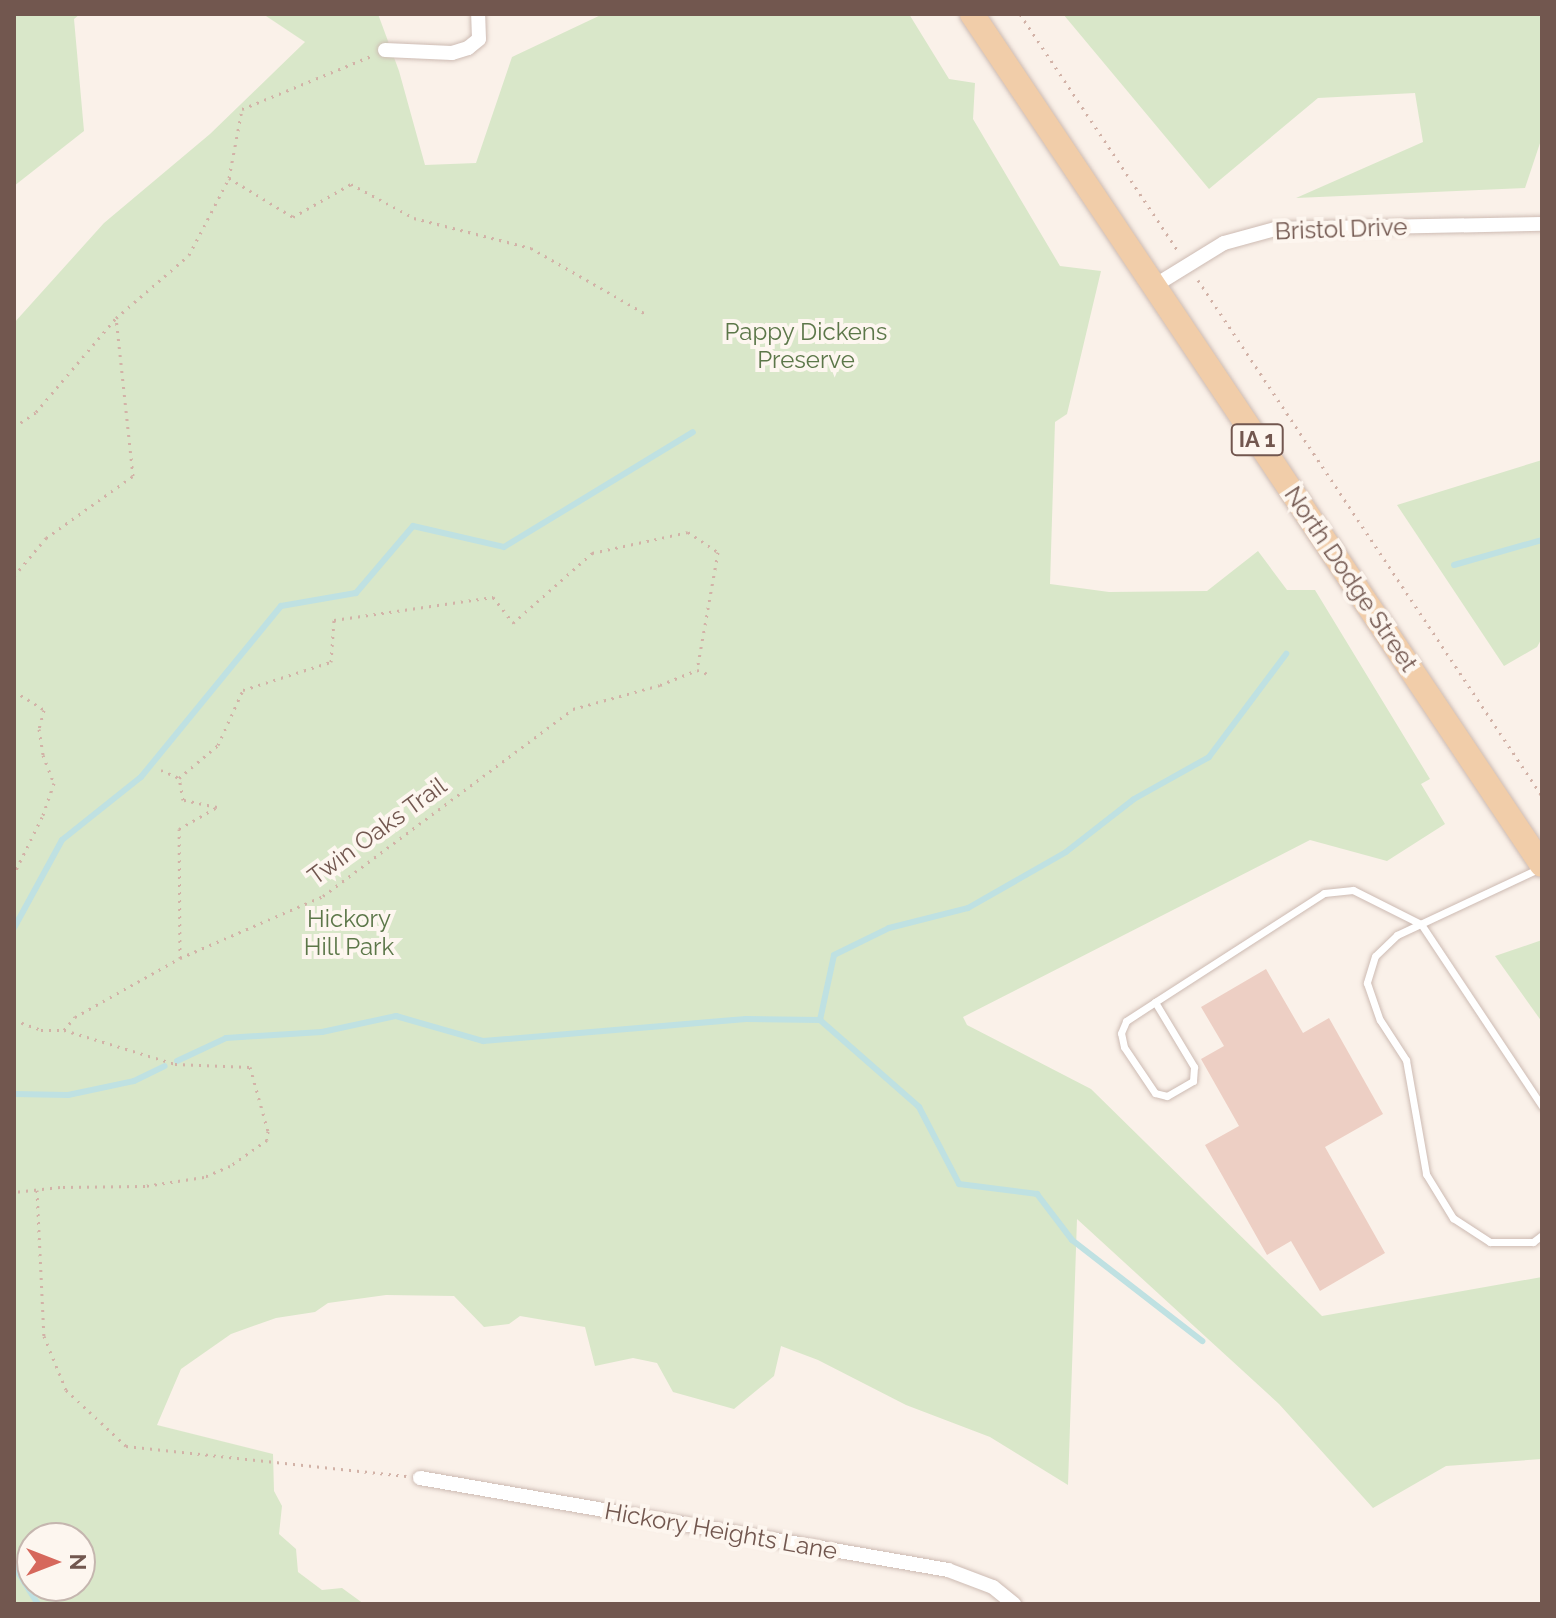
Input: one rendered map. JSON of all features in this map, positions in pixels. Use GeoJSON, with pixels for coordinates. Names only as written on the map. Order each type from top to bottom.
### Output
{"type":"FeatureCollection","features":[{"type":"Feature","properties":{"kind":"main road","name":"North Dodge Street"},"geometry":{"type":"LineString","coordinates":[[972,14],[1542,866]]}},
{"type":"Feature","properties":{"kind":"street"},"geometry":{"type":"LineString","coordinates":[[385,50],[452,53],[468,48],[479,39],[478,14]]}},
{"type":"Feature","properties":{"kind":"street","name":"Bristol Drive"},"geometry":{"type":"LineString","coordinates":[[1154,286],[1224,243],[1275,229],[1542,224]]}},
{"type":"Feature","properties":{"kind":"street","name":"Hickory Heights Lane"},"geometry":{"type":"LineString","coordinates":[[420,1478],[948,1570],[993,1587],[1014,1604]]}},
{"type":"Feature","properties":{"kind":"lane"},"geometry":{"type":"LineString","coordinates":[[1542,866],[1397,935],[1375,956],[1367,983],[1380,1020],[1406,1060],[1426,1174],[1453,1218],[1490,1242],[1533,1242],[1542,1235]]}},
{"type":"Feature","properties":{"kind":"lane"},"geometry":{"type":"LineString","coordinates":[[1155,1002],[1194,1067],[1193,1081],[1167,1096],[1155,1093],[1124,1047],[1121,1033],[1126,1021],[1155,1002],[1324,893],[1353,890],[1421,924],[1542,1106]]}},
{"type":"Feature","properties":{"kind":"path"},"geometry":{"type":"LineString","coordinates":[[1020,14],[1542,796]]}},
{"type":"Feature","properties":{"kind":"path"},"geometry":{"type":"LineString","coordinates":[[14,427],[36,412],[116,318],[189,255],[229,178],[242,109],[385,50]]}},
{"type":"Feature","properties":{"kind":"path"},"geometry":{"type":"LineString","coordinates":[[229,178],[293,217],[351,184],[414,218],[531,248],[646,314]]}},
{"type":"Feature","properties":{"kind":"path"},"geometry":{"type":"LineString","coordinates":[[14,576],[46,538],[133,476],[116,318]]}},
{"type":"Feature","properties":{"kind":"path"},"geometry":{"type":"LineString","coordinates":[[179,778],[218,745],[243,690],[331,662],[334,620],[493,597],[513,623],[592,553],[688,532],[718,552],[697,670],[711,675]]}},
{"type":"Feature","properties":{"kind":"path","name":"Twin Oaks Trail"},"geometry":{"type":"LineString","coordinates":[[64,1030],[75,1017],[180,958],[323,896],[573,709],[660,685],[697,670]]}},
{"type":"Feature","properties":{"kind":"path"},"geometry":{"type":"LineString","coordinates":[[14,691],[44,710],[39,729],[43,755],[54,783],[42,817],[14,874]]}},
{"type":"Feature","properties":{"kind":"path"},"geometry":{"type":"LineString","coordinates":[[161,770],[179,778]]}},
{"type":"Feature","properties":{"kind":"path"},"geometry":{"type":"LineString","coordinates":[[179,778],[183,800],[217,807],[179,829],[180,958]]}},
{"type":"Feature","properties":{"kind":"path"},"geometry":{"type":"LineString","coordinates":[[14,1020],[41,1030],[64,1030],[175,1064],[250,1067],[267,1119],[267,1140],[230,1166],[204,1177],[145,1186],[91,1185],[14,1192]]}},
{"type":"Feature","properties":{"kind":"path"},"geometry":{"type":"LineString","coordinates":[[37,1190],[44,1336],[66,1390],[126,1446],[420,1478]]}},
{"type":"Feature","properties":{"kind":"green space"},"geometry":{"type":"Polygon","coordinates":[[[14,14],[80,14],[74,19],[84,131],[14,186],[14,14]]]}},
{"type":"Feature","properties":{"kind":"green space"},"geometry":{"type":"Polygon","coordinates":[[[263,14],[378,14],[399,71],[425,165],[476,163],[512,57],[603,14],[909,14],[949,79],[975,83],[973,119],[1060,266],[1101,271],[1067,414],[1055,422],[1050,584],[1109,592],[1207,591],[1258,551],[1287,590],[1315,590],[1430,779],[1421,784],[1445,824],[1387,861],[1310,840],[963,1017],[967,1025],[1091,1089],[1322,1316],[1542,1277],[1542,1459],[1446,1466],[1373,1508],[1279,1404],[1077,1219],[1068,1485],[990,1437],[906,1405],[818,1360],[781,1346],[774,1376],[734,1409],[673,1392],[657,1363],[633,1358],[595,1366],[585,1327],[520,1316],[509,1324],[484,1327],[454,1296],[386,1295],[328,1303],[315,1312],[276,1318],[231,1334],[181,1369],[157,1425],[273,1454],[274,1491],[282,1506],[279,1534],[296,1549],[298,1572],[322,1590],[342,1588],[364,1604],[14,1604],[14,323],[104,223],[210,134],[305,42],[263,14]]]}},
{"type":"Feature","properties":{"kind":"green space"},"geometry":{"type":"Polygon","coordinates":[[[1063,14],[1542,14],[1542,137],[1525,188],[1296,198],[1423,142],[1415,93],[1318,98],[1209,189],[1063,14]]]}},
{"type":"Feature","properties":{"kind":"green space"},"geometry":{"type":"Polygon","coordinates":[[[1542,460],[1542,638],[1537,647],[1504,666],[1397,505],[1542,460]]]}},
{"type":"Feature","properties":{"kind":"green space"},"geometry":{"type":"Polygon","coordinates":[[[1542,940],[1542,1022],[1495,956],[1542,940]]]}},
{"type":"Feature","properties":{"kind":"building"},"geometry":{"type":"Polygon","coordinates":[[[1266,969],[1303,1033],[1329,1018],[1383,1114],[1325,1147],[1385,1253],[1320,1291],[1291,1241],[1267,1255],[1205,1145],[1239,1126],[1201,1059],[1224,1046],[1201,1007],[1266,969]]]}},
{"type":"Feature","properties":{"kind":"waterway"},"geometry":{"type":"LineString","coordinates":[[14,928],[62,840],[141,777],[281,606],[356,593],[413,526],[504,547],[693,432]]}},
{"type":"Feature","properties":{"kind":"waterway"},"geometry":{"type":"LineString","coordinates":[[1454,565],[1542,540]]}},
{"type":"Feature","properties":{"kind":"waterway"},"geometry":{"type":"LineString","coordinates":[[820,1020],[834,955],[889,928],[968,908],[1066,852],[1134,799],[1209,757],[1286,654]]}},
{"type":"Feature","properties":{"kind":"waterway"},"geometry":{"type":"LineString","coordinates":[[177,1061],[226,1038],[322,1032],[396,1016],[483,1041],[746,1019],[820,1020],[919,1107],[959,1184],[1037,1194],[1072,1240],[1202,1341]]}},
{"type":"Feature","properties":{"kind":"waterway"},"geometry":{"type":"LineString","coordinates":[[14,1094],[68,1095],[134,1081],[165,1066]]}},
{"type":"Feature","properties":{"kind":"waterway"},"geometry":{"type":"LineString","coordinates":[[14,1566],[38,1604]]}},
{"type":"Feature","properties":{"kind":"park label","name":"Pappy Dickens Preserve"},"geometry":{"type":"Point","coordinates":[806,346]}},
{"type":"Feature","properties":{"kind":"park label","name":"Hickory Hill Park"},"geometry":{"type":"Point","coordinates":[349,933]}}]}
